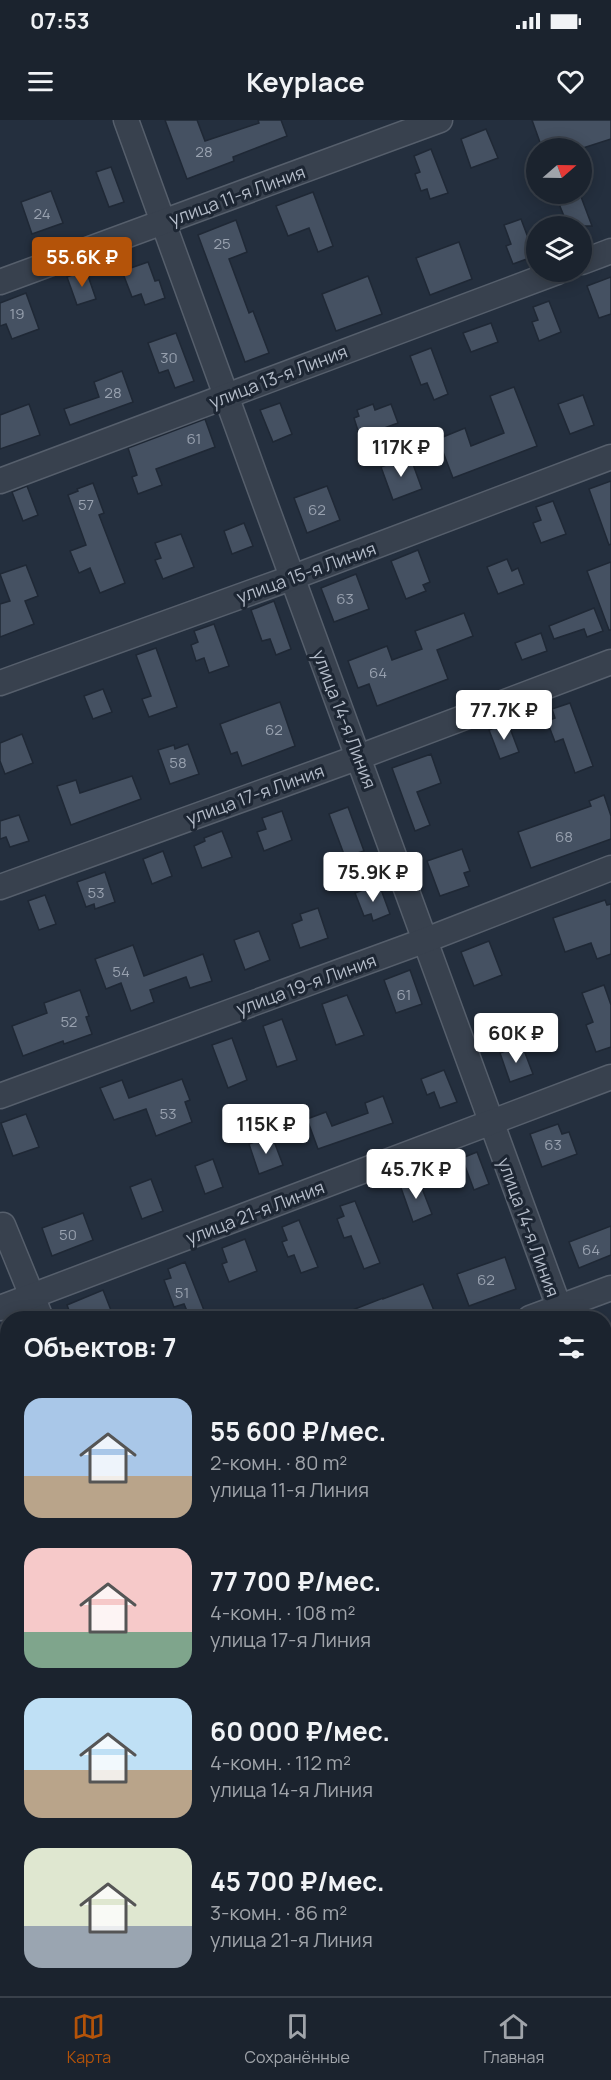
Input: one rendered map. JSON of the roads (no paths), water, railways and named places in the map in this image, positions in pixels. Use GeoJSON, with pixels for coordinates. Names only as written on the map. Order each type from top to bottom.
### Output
{"type":"FeatureCollection","features":[{"type":"Feature","properties":{"kind":"street","name":"улица 14-я Линия"},"geometry":{"type":"LineString","coordinates":[[126,120],[291,578],[359,757],[560,1311]]}},
{"type":"Feature","properties":{"kind":"street","name":"улица 11-я Линия"},"geometry":{"type":"LineString","coordinates":[[0,282],[440,120]]}},
{"type":"Feature","properties":{"kind":"street"},"geometry":{"type":"LineString","coordinates":[[592,258],[611,251]]}},
{"type":"Feature","properties":{"kind":"street","name":"улица 13-я Линия"},"geometry":{"type":"LineString","coordinates":[[0,481],[529,282]]}},
{"type":"Feature","properties":{"kind":"street","name":"улица 15-я Линия"},"geometry":{"type":"LineString","coordinates":[[0,683],[291,578],[611,457]]}},
{"type":"Feature","properties":{"kind":"street","name":"улица 17-я Линия"},"geometry":{"type":"LineString","coordinates":[[0,887],[359,757],[611,662]]}},
{"type":"Feature","properties":{"kind":"street","name":"улица 19-я Линия"},"geometry":{"type":"LineString","coordinates":[[0,1096],[426,940],[611,868]]}},
{"type":"Feature","properties":{"kind":"street","name":"улица 21-я Линия"},"geometry":{"type":"LineString","coordinates":[[0,1308],[37,1307],[490,1122],[611,1077]]}},
{"type":"Feature","properties":{"kind":"street"},"geometry":{"type":"LineString","coordinates":[[3,1225],[37,1307]]}},
{"type":"Feature","properties":{"kind":"street"},"geometry":{"type":"LineString","coordinates":[[565,1311],[611,1288]]}}]}
